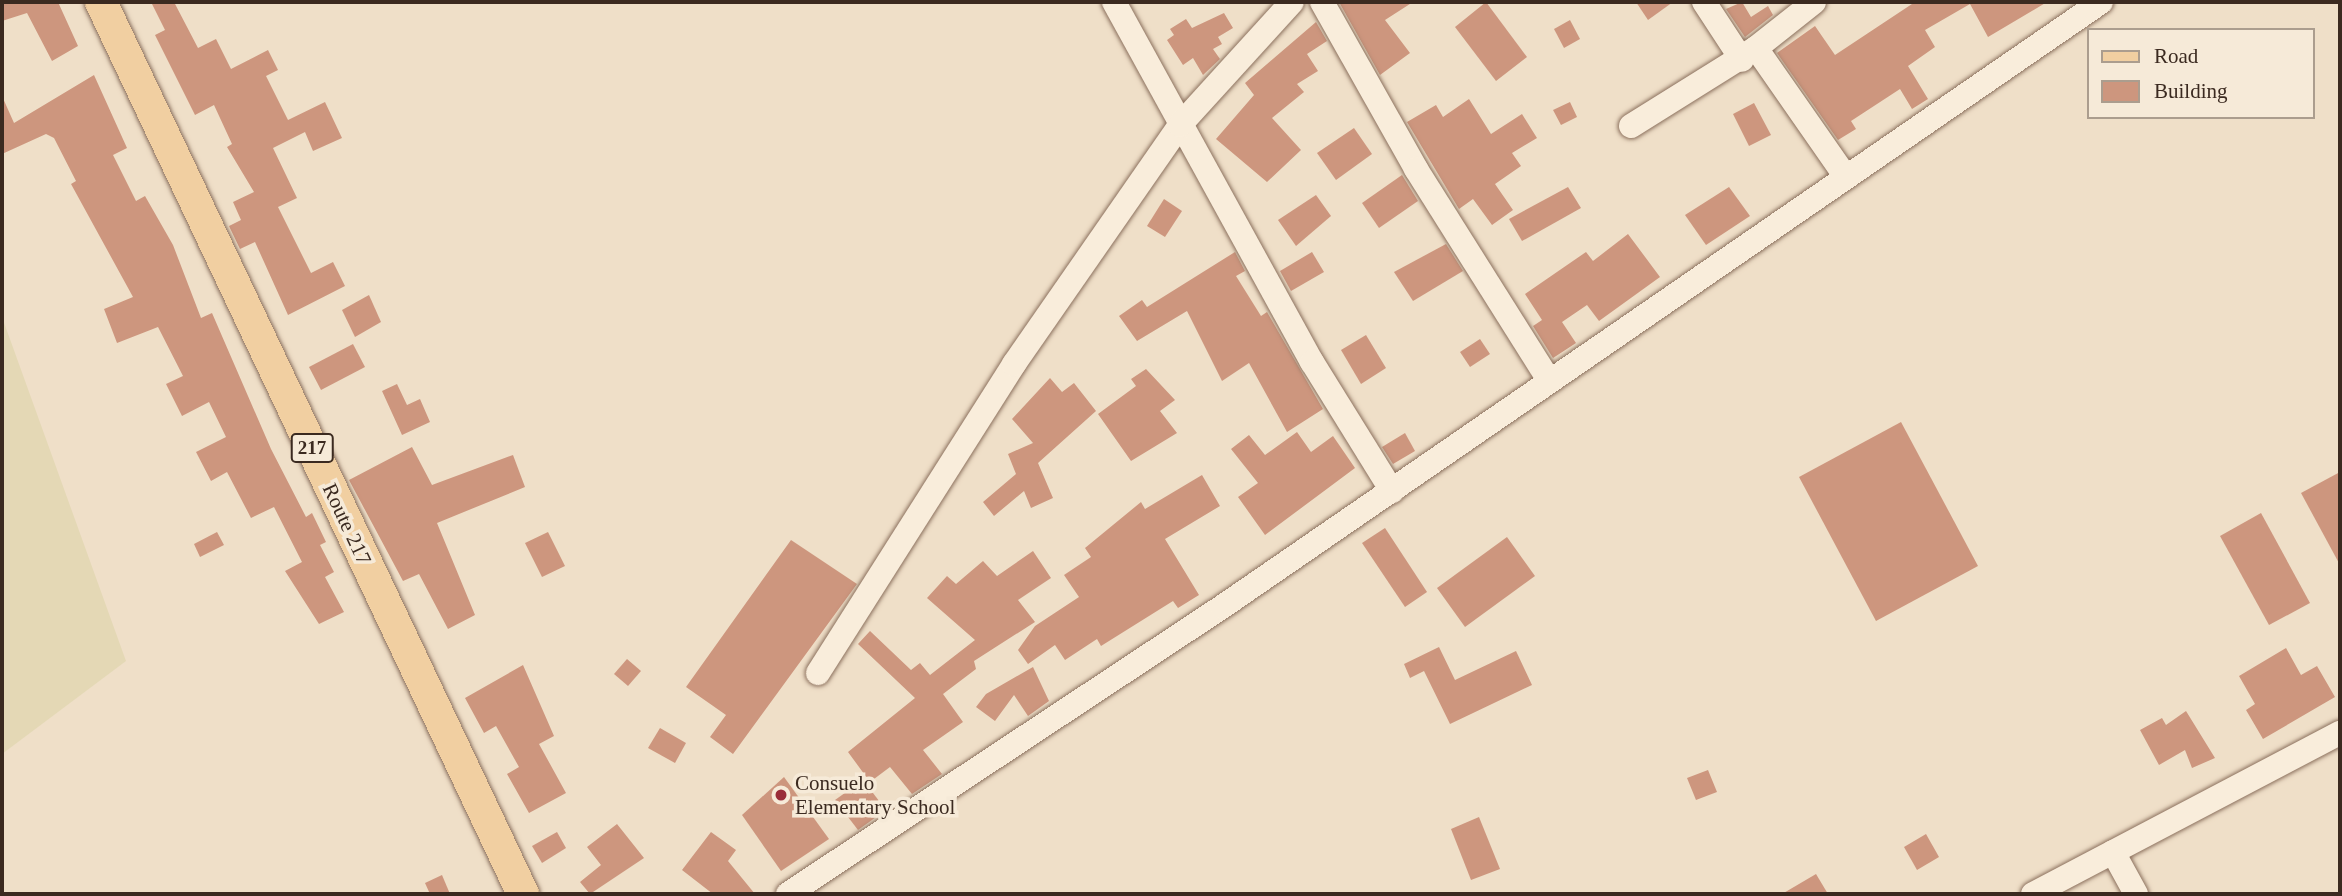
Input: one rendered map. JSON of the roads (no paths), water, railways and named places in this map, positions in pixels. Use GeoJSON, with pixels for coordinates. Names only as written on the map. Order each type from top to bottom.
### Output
{"type":"FeatureCollection","features":[{"type":"Feature","properties":{"kind":"main road","name":"Route 217"},"geometry":{"type":"LineString","coordinates":[[101,2],[523,894]]}},
{"type":"Feature","properties":{"kind":"street"},"geometry":{"type":"LineString","coordinates":[[1114,2],[1180,125],[1392,491]]}},
{"type":"Feature","properties":{"kind":"street"},"geometry":{"type":"LineString","coordinates":[[818,673],[1014,365],[1180,125],[1292,2]]}},
{"type":"Feature","properties":{"kind":"street"},"geometry":{"type":"LineString","coordinates":[[1322,2],[1416,169],[1549,380]]}},
{"type":"Feature","properties":{"kind":"street"},"geometry":{"type":"LineString","coordinates":[[1704,2],[1749,54],[1846,177]]}},
{"type":"Feature","properties":{"kind":"street"},"geometry":{"type":"LineString","coordinates":[[1631,126],[1749,54],[1814,2]]}},
{"type":"Feature","properties":{"kind":"street"},"geometry":{"type":"LineString","coordinates":[[788,894],[1392,491],[1549,380],[2101,2]]}},
{"type":"Feature","properties":{"kind":"street"},"geometry":{"type":"LineString","coordinates":[[2033,894],[2340,733]]}},
{"type":"Feature","properties":{"kind":"street"},"geometry":{"type":"LineString","coordinates":[[2113,852],[2136,894]]}},
{"type":"Feature","properties":{"kind":"place","name":"Consuelo Elementary School"},"geometry":{"type":"Point","coordinates":[781,795]}}]}
